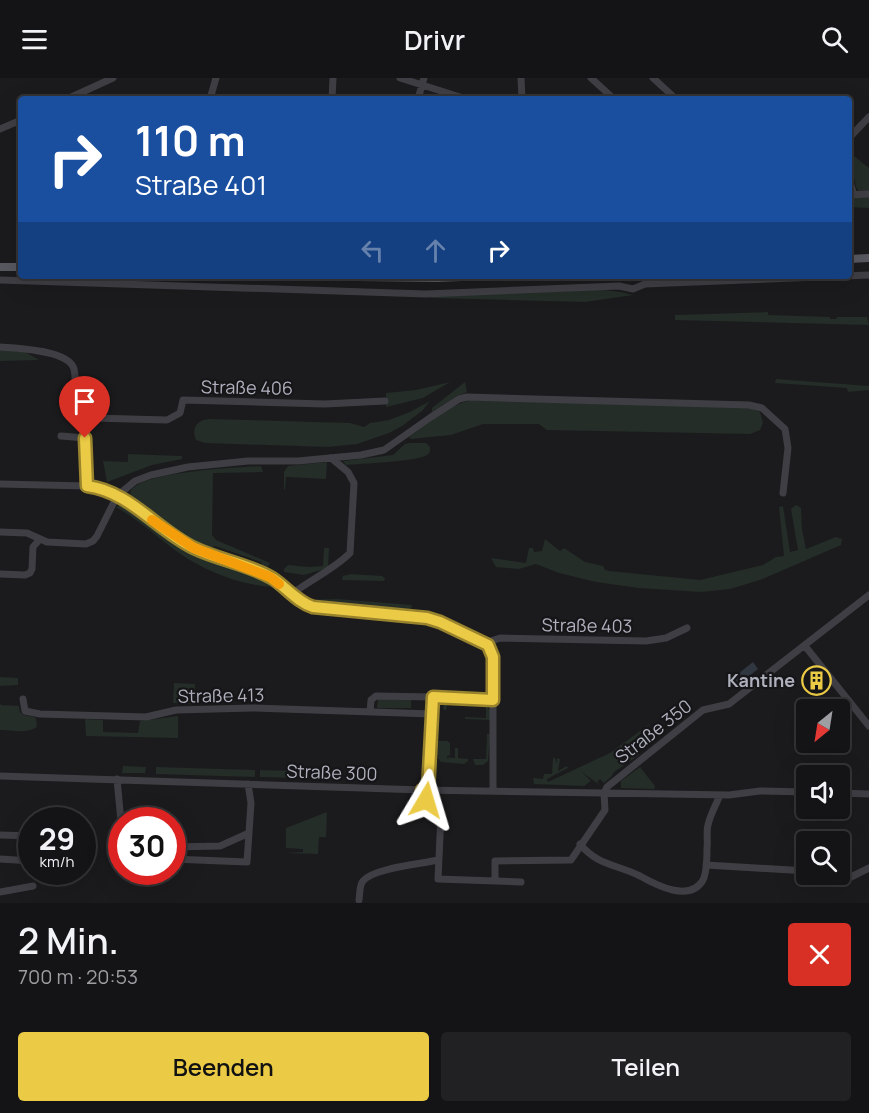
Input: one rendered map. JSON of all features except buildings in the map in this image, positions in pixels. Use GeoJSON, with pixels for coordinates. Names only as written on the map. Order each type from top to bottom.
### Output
{"type":"FeatureCollection","features":[{"type":"Feature","properties":{"kind":"main road"},"geometry":{"type":"LineString","coordinates":[[852,259],[869,258]]}},
{"type":"Feature","properties":{"kind":"main road"},"geometry":{"type":"LineString","coordinates":[[0,267],[18,267]]}},
{"type":"Feature","properties":{"kind":"street"},"geometry":{"type":"LineString","coordinates":[[74,96],[113,78]]}},
{"type":"Feature","properties":{"kind":"street"},"geometry":{"type":"LineString","coordinates":[[211,96],[216,78]]}},
{"type":"Feature","properties":{"kind":"street"},"geometry":{"type":"LineString","coordinates":[[332,96],[333,78]]}},
{"type":"Feature","properties":{"kind":"street"},"geometry":{"type":"LineString","coordinates":[[400,78],[423,81],[458,96]]}},
{"type":"Feature","properties":{"kind":"street"},"geometry":{"type":"LineString","coordinates":[[521,78],[522,96]]}},
{"type":"Feature","properties":{"kind":"street"},"geometry":{"type":"LineString","coordinates":[[591,78],[611,96]]}},
{"type":"Feature","properties":{"kind":"street"},"geometry":{"type":"LineString","coordinates":[[653,78],[673,96]]}},
{"type":"Feature","properties":{"kind":"street"},"geometry":{"type":"LineString","coordinates":[[419,96],[423,81]]}},
{"type":"Feature","properties":{"kind":"street"},"geometry":{"type":"LineString","coordinates":[[852,135],[869,117]]}},
{"type":"Feature","properties":{"kind":"street"},"geometry":{"type":"LineString","coordinates":[[0,129],[18,121]]}},
{"type":"Feature","properties":{"kind":"street"},"geometry":{"type":"LineString","coordinates":[[852,195],[869,194]]}},
{"type":"Feature","properties":{"kind":"street"},"geometry":{"type":"LineString","coordinates":[[852,276],[869,275]]}},
{"type":"Feature","properties":{"kind":"street"},"geometry":{"type":"LineString","coordinates":[[0,280],[426,294],[619,286],[633,289],[645,285],[779,279]]}},
{"type":"Feature","properties":{"kind":"street"},"geometry":{"type":"LineString","coordinates":[[0,347],[28,349],[61,356],[71,362],[75,371],[73,407],[85,420],[87,486]]}},
{"type":"Feature","properties":{"kind":"street"},"geometry":{"type":"LineString","coordinates":[[0,532],[27,533],[47,542],[86,544],[93,541],[117,496],[135,481],[167,471],[248,461],[298,461],[331,458],[384,450],[440,411],[459,399],[467,397],[749,405],[762,408],[785,429],[788,448],[783,494]]}},
{"type":"Feature","properties":{"kind":"street","name":"Straße 406"},"geometry":{"type":"LineString","coordinates":[[85,420],[93,418],[167,420],[180,413],[183,400],[325,404],[385,401]]}},
{"type":"Feature","properties":{"kind":"street"},"geometry":{"type":"LineString","coordinates":[[61,436],[85,438]]}},
{"type":"Feature","properties":{"kind":"street"},"geometry":{"type":"LineString","coordinates":[[292,594],[313,579],[325,574],[350,554],[354,483],[348,472],[331,458]]}},
{"type":"Feature","properties":{"kind":"street"},"geometry":{"type":"LineString","coordinates":[[0,484],[100,488],[117,496],[194,548],[270,577],[303,604],[313,607],[427,618],[485,643],[492,650],[493,657],[493,792]]}},
{"type":"Feature","properties":{"kind":"street"},"geometry":{"type":"LineString","coordinates":[[0,574],[25,575],[30,573],[33,547],[40,539]]}},
{"type":"Feature","properties":{"kind":"street","name":"Straße 350"},"geometry":{"type":"LineString","coordinates":[[604,793],[607,787],[704,710],[729,704],[869,595]]}},
{"type":"Feature","properties":{"kind":"street","name":"Straße 403"},"geometry":{"type":"LineString","coordinates":[[485,643],[500,638],[646,641],[666,638],[687,628]]}},
{"type":"Feature","properties":{"kind":"street"},"geometry":{"type":"LineString","coordinates":[[806,646],[869,726]]}},
{"type":"Feature","properties":{"kind":"street"},"geometry":{"type":"LineString","coordinates":[[370,712],[371,700],[376,696],[493,700]]}},
{"type":"Feature","properties":{"kind":"street"},"geometry":{"type":"LineString","coordinates":[[433,697],[425,790],[427,806],[441,814],[438,879],[521,882]]}},
{"type":"Feature","properties":{"kind":"street","name":"Straße 413"},"geometry":{"type":"LineString","coordinates":[[23,699],[25,711],[40,714],[146,717],[176,710],[253,708],[432,714]]}},
{"type":"Feature","properties":{"kind":"street","name":"Straße 300"},"geometry":{"type":"LineString","coordinates":[[0,776],[493,792],[720,795],[760,791],[796,792]]}},
{"type":"Feature","properties":{"kind":"street"},"geometry":{"type":"LineString","coordinates":[[117,779],[120,807]]}},
{"type":"Feature","properties":{"kind":"street"},"geometry":{"type":"LineString","coordinates":[[186,860],[247,862],[251,803],[248,784]]}},
{"type":"Feature","properties":{"kind":"street"},"geometry":{"type":"LineString","coordinates":[[495,881],[495,861],[571,860],[605,810],[604,793]]}},
{"type":"Feature","properties":{"kind":"street"},"geometry":{"type":"LineString","coordinates":[[850,793],[869,794]]}},
{"type":"Feature","properties":{"kind":"street"},"geometry":{"type":"LineString","coordinates":[[580,844],[599,862],[620,867],[670,890],[686,891],[696,888],[702,882],[705,874],[708,825],[720,795]]}},
{"type":"Feature","properties":{"kind":"street"},"geometry":{"type":"LineString","coordinates":[[186,847],[220,846],[249,833]]}},
{"type":"Feature","properties":{"kind":"street"},"geometry":{"type":"LineString","coordinates":[[0,835],[18,836]]}},
{"type":"Feature","properties":{"kind":"street"},"geometry":{"type":"LineString","coordinates":[[0,859],[18,860]]}},
{"type":"Feature","properties":{"kind":"street"},"geometry":{"type":"LineString","coordinates":[[359,900],[361,886],[365,879],[404,866],[438,861]]}},
{"type":"Feature","properties":{"kind":"street"},"geometry":{"type":"LineString","coordinates":[[706,865],[796,870]]}},
{"type":"Feature","properties":{"kind":"street"},"geometry":{"type":"LineString","coordinates":[[850,877],[869,868]]}},
{"type":"Feature","properties":{"kind":"street"},"geometry":{"type":"LineString","coordinates":[[0,892],[33,886]]}},
{"type":"Feature","properties":{"kind":"shaded area"},"geometry":{"type":"Polygon","coordinates":[[[852,154],[869,168],[869,191],[859,192],[852,173],[852,154]]]}},
{"type":"Feature","properties":{"kind":"shaded area"},"geometry":{"type":"Polygon","coordinates":[[[869,197],[869,208],[852,207],[852,198],[869,197]]]}},
{"type":"Feature","properties":{"kind":"shaded area"},"geometry":{"type":"Polygon","coordinates":[[[596,289],[633,295],[585,302],[433,298],[433,296],[596,289]]]}},
{"type":"Feature","properties":{"kind":"shaded area"},"geometry":{"type":"Polygon","coordinates":[[[768,312],[768,315],[830,317],[830,319],[867,317],[869,325],[675,320],[675,315],[768,312]]]}},
{"type":"Feature","properties":{"kind":"shaded area"},"geometry":{"type":"Polygon","coordinates":[[[0,350],[22,350],[39,360],[0,361],[0,350]]]}},
{"type":"Feature","properties":{"kind":"shaded area"},"geometry":{"type":"Polygon","coordinates":[[[776,379],[869,386],[869,390],[848,392],[847,388],[775,383],[776,379]]]}},
{"type":"Feature","properties":{"kind":"shaded area"},"geometry":{"type":"Polygon","coordinates":[[[450,382],[423,398],[386,407],[386,393],[416,390],[450,382]]]}},
{"type":"Feature","properties":{"kind":"shaded area"},"geometry":{"type":"Polygon","coordinates":[[[465,382],[467,392],[432,412],[432,408],[465,382]]]}},
{"type":"Feature","properties":{"kind":"shaded area"},"geometry":{"type":"Polygon","coordinates":[[[472,400],[750,408],[760,412],[763,423],[760,430],[750,434],[547,430],[539,424],[483,424],[451,435],[411,439],[409,437],[447,410],[472,400]]]}},
{"type":"Feature","properties":{"kind":"shaded area"},"geometry":{"type":"Polygon","coordinates":[[[430,401],[422,411],[402,426],[357,444],[328,447],[205,443],[196,440],[194,432],[196,425],[209,419],[350,423],[364,427],[370,423],[389,420],[410,412],[430,401]]]}},
{"type":"Feature","properties":{"kind":"shaded area"},"geometry":{"type":"Polygon","coordinates":[[[426,443],[430,447],[430,452],[414,459],[389,462],[346,465],[343,461],[393,455],[405,444],[426,443]]]}},
{"type":"Feature","properties":{"kind":"shaded area"},"geometry":{"type":"Polygon","coordinates":[[[128,454],[182,456],[182,459],[152,465],[107,482],[103,461],[128,462],[128,454]]]}},
{"type":"Feature","properties":{"kind":"shaded area"},"geometry":{"type":"Polygon","coordinates":[[[327,462],[326,479],[286,477],[284,489],[284,472],[288,466],[327,462]]]}},
{"type":"Feature","properties":{"kind":"shaded area"},"geometry":{"type":"Polygon","coordinates":[[[261,466],[263,472],[213,473],[212,535],[216,540],[270,563],[267,568],[263,567],[261,562],[215,546],[209,549],[184,537],[147,507],[135,502],[131,492],[139,484],[181,473],[261,466]]]}},
{"type":"Feature","properties":{"kind":"shaded area"},"geometry":{"type":"Polygon","coordinates":[[[121,505],[190,552],[259,578],[274,587],[237,581],[200,566],[116,507],[121,505]]]}},
{"type":"Feature","properties":{"kind":"shaded area"},"geometry":{"type":"Polygon","coordinates":[[[796,505],[801,508],[806,549],[836,537],[842,539],[841,545],[760,580],[730,589],[701,592],[639,588],[596,582],[559,573],[536,564],[519,569],[496,567],[491,558],[526,563],[529,548],[533,548],[534,552],[542,551],[545,539],[560,551],[564,548],[585,562],[603,566],[605,570],[700,580],[763,565],[776,557],[784,556],[779,507],[783,506],[790,552],[798,550],[791,509],[796,505]]]}},
{"type":"Feature","properties":{"kind":"shaded area"},"geometry":{"type":"Polygon","coordinates":[[[324,548],[329,548],[328,568],[304,575],[284,572],[288,565],[323,566],[324,548]]]}},
{"type":"Feature","properties":{"kind":"shaded area"},"geometry":{"type":"Polygon","coordinates":[[[351,574],[385,578],[384,581],[342,580],[343,576],[351,574]]]}},
{"type":"Feature","properties":{"kind":"shaded area"},"geometry":{"type":"Polygon","coordinates":[[[337,599],[412,605],[408,611],[321,604],[306,600],[337,599]]]}},
{"type":"Feature","properties":{"kind":"shaded area"},"geometry":{"type":"Polygon","coordinates":[[[753,662],[758,669],[735,687],[730,680],[753,662]]]}},
{"type":"Feature","properties":{"kind":"shaded area"},"geometry":{"type":"Polygon","coordinates":[[[0,677],[18,678],[18,685],[0,686],[0,677]]]}},
{"type":"Feature","properties":{"kind":"shaded area"},"geometry":{"type":"Polygon","coordinates":[[[174,683],[195,684],[194,704],[173,703],[174,683]]]}},
{"type":"Feature","properties":{"kind":"shaded area"},"geometry":{"type":"Polygon","coordinates":[[[378,698],[411,699],[411,708],[377,708],[378,698]]]}},
{"type":"Feature","properties":{"kind":"shaded area"},"geometry":{"type":"Polygon","coordinates":[[[0,703],[1,705],[19,706],[22,714],[36,718],[37,727],[24,731],[0,730],[0,703]]]}},
{"type":"Feature","properties":{"kind":"shaded area"},"geometry":{"type":"Polygon","coordinates":[[[450,703],[486,706],[447,705],[444,710],[443,706],[450,703]]]}},
{"type":"Feature","properties":{"kind":"shaded area"},"geometry":{"type":"Polygon","coordinates":[[[486,706],[490,710],[490,720],[465,719],[465,717],[486,718],[486,706]]]}},
{"type":"Feature","properties":{"kind":"shaded area"},"geometry":{"type":"Polygon","coordinates":[[[178,716],[178,738],[86,736],[85,719],[103,720],[103,732],[138,733],[140,721],[178,716]]]}},
{"type":"Feature","properties":{"kind":"shaded area"},"geometry":{"type":"Polygon","coordinates":[[[651,723],[633,741],[639,755],[614,772],[604,783],[600,779],[597,782],[601,786],[582,772],[591,781],[584,786],[534,784],[533,778],[543,779],[544,774],[552,774],[553,758],[557,764],[557,758],[560,759],[558,771],[567,766],[568,768],[547,779],[548,782],[610,753],[651,723]]]}},
{"type":"Feature","properties":{"kind":"shaded area"},"geometry":{"type":"Polygon","coordinates":[[[487,734],[490,734],[488,761],[483,765],[475,765],[473,759],[486,759],[487,734]]]}},
{"type":"Feature","properties":{"kind":"shaded area"},"geometry":{"type":"Polygon","coordinates":[[[438,741],[450,743],[448,760],[449,756],[455,758],[455,748],[458,748],[458,758],[468,759],[468,761],[464,764],[441,762],[437,757],[439,756],[437,755],[438,741]]]}},
{"type":"Feature","properties":{"kind":"shaded area"},"geometry":{"type":"Polygon","coordinates":[[[123,766],[146,767],[145,773],[122,773],[123,766]]]}},
{"type":"Feature","properties":{"kind":"shaded area"},"geometry":{"type":"Polygon","coordinates":[[[156,767],[255,770],[255,777],[156,774],[156,767]]]}},
{"type":"Feature","properties":{"kind":"shaded area"},"geometry":{"type":"Polygon","coordinates":[[[640,767],[655,786],[654,789],[621,788],[621,781],[640,767]]]}},
{"type":"Feature","properties":{"kind":"shaded area"},"geometry":{"type":"Polygon","coordinates":[[[260,770],[297,771],[297,778],[260,777],[260,770]]]}},
{"type":"Feature","properties":{"kind":"shaded area"},"geometry":{"type":"Polygon","coordinates":[[[327,812],[326,837],[319,837],[318,854],[285,853],[303,852],[303,849],[286,848],[286,828],[327,812]]]}},
{"type":"Feature","properties":{"kind":"slow traffic"},"geometry":{"type":"LineString","coordinates":[[152,520],[194,548],[270,577],[279,584]]}},
{"type":"Feature","properties":{"kind":"place","name":"Kantine"},"geometry":{"type":"Point","coordinates":[816,680]}},
{"type":"Feature","properties":{"kind":"route"},"geometry":{"type":"LineString","coordinates":[[85,438],[87,486],[100,488],[117,496],[194,548],[270,577],[303,604],[313,607],[427,618],[488,645],[493,657],[493,700],[433,697],[428,790],[422,790],[426,800]]}}]}
